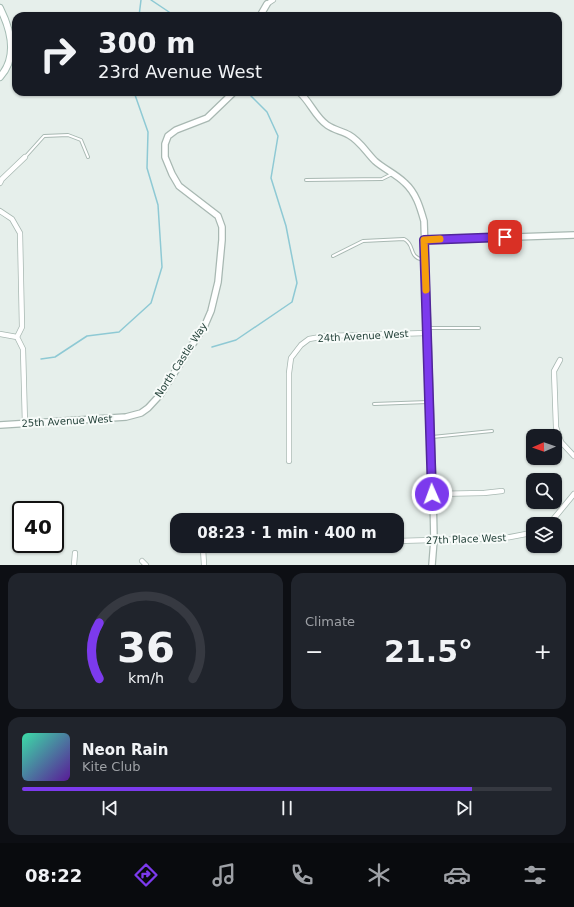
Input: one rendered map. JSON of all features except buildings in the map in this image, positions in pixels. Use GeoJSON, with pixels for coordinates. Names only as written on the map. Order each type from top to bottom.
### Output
{"type":"FeatureCollection","features":[{"type":"Feature","properties":{"kind":"main road"},"geometry":{"type":"LineString","coordinates":[[0,8],[10,35],[12,46]]}},
{"type":"Feature","properties":{"kind":"main road"},"geometry":{"type":"LineString","coordinates":[[0,77],[12,59]]}},
{"type":"Feature","properties":{"kind":"street"},"geometry":{"type":"LineString","coordinates":[[261,12],[267,4],[273,0]]}},
{"type":"Feature","properties":{"kind":"street","name":"North Castle Way"},"geometry":{"type":"LineString","coordinates":[[134,415],[141,413],[154,403],[194,344],[211,311],[218,282],[222,227],[218,216],[180,186],[172,174],[165,156],[165,144],[168,136],[176,130],[206,118],[230,96]]}},
{"type":"Feature","properties":{"kind":"street"},"geometry":{"type":"LineString","coordinates":[[304,96],[314,111],[326,124],[350,135],[359,142],[376,162],[405,182],[414,193],[424,221],[434,540],[432,565]]}},
{"type":"Feature","properties":{"kind":"street"},"geometry":{"type":"LineString","coordinates":[[0,183],[25,157]]}},
{"type":"Feature","properties":{"kind":"street"},"geometry":{"type":"LineString","coordinates":[[0,211],[12,219],[20,233],[22,327],[16,337]]}},
{"type":"Feature","properties":{"kind":"street"},"geometry":{"type":"LineString","coordinates":[[424,240],[574,234]]}},
{"type":"Feature","properties":{"kind":"street","name":"24th Avenue West"},"geometry":{"type":"LineString","coordinates":[[290,461],[289,373],[291,358],[301,345],[309,339],[326,336],[427,331]]}},
{"type":"Feature","properties":{"kind":"street"},"geometry":{"type":"LineString","coordinates":[[0,334],[16,337],[23,349],[25,424]]}},
{"type":"Feature","properties":{"kind":"street"},"geometry":{"type":"LineString","coordinates":[[560,360],[554,371],[556,427],[561,442],[574,456]]}},
{"type":"Feature","properties":{"kind":"street","name":"25th Avenue West"},"geometry":{"type":"LineString","coordinates":[[0,425],[118,418],[134,415]]}},
{"type":"Feature","properties":{"kind":"street"},"geometry":{"type":"LineString","coordinates":[[432,494],[484,493],[502,491]]}},
{"type":"Feature","properties":{"kind":"street"},"geometry":{"type":"LineString","coordinates":[[555,517],[573,497]]}},
{"type":"Feature","properties":{"kind":"street","name":"27th Place West"},"geometry":{"type":"LineString","coordinates":[[404,541],[506,538],[526,534]]}},
{"type":"Feature","properties":{"kind":"street"},"geometry":{"type":"LineString","coordinates":[[74,565],[75,553]]}},
{"type":"Feature","properties":{"kind":"street"},"geometry":{"type":"LineString","coordinates":[[203,553],[204,565]]}},
{"type":"Feature","properties":{"kind":"street"},"geometry":{"type":"LineString","coordinates":[[142,561],[146,565]]}},
{"type":"Feature","properties":{"kind":"lane"},"geometry":{"type":"LineString","coordinates":[[25,157],[44,136],[68,135],[81,140],[88,157]]}},
{"type":"Feature","properties":{"kind":"lane"},"geometry":{"type":"LineString","coordinates":[[306,180],[382,179],[393,174]]}},
{"type":"Feature","properties":{"kind":"lane"},"geometry":{"type":"LineString","coordinates":[[333,256],[363,241],[404,238],[410,244],[414,256],[417,259],[425,261]]}},
{"type":"Feature","properties":{"kind":"lane"},"geometry":{"type":"LineString","coordinates":[[427,331],[479,328]]}},
{"type":"Feature","properties":{"kind":"lane"},"geometry":{"type":"LineString","coordinates":[[374,404],[429,402]]}},
{"type":"Feature","properties":{"kind":"lane"},"geometry":{"type":"LineString","coordinates":[[431,437],[492,431]]}},
{"type":"Feature","properties":{"kind":"waterway"},"geometry":{"type":"LineString","coordinates":[[140,12],[141,0]]}},
{"type":"Feature","properties":{"kind":"waterway"},"geometry":{"type":"LineString","coordinates":[[151,0],[169,12]]}},
{"type":"Feature","properties":{"kind":"waterway"},"geometry":{"type":"LineString","coordinates":[[41,359],[55,357],[87,336],[119,332],[151,303],[162,267],[158,205],[147,168],[148,132],[135,96]]}},
{"type":"Feature","properties":{"kind":"waterway"},"geometry":{"type":"LineString","coordinates":[[212,347],[236,340],[292,302],[297,283],[286,226],[271,178],[278,136],[267,112],[251,96]]}},
{"type":"Feature","properties":{"kind":"slow traffic"},"geometry":{"type":"LineString","coordinates":[[426,290],[424,240],[440,239]]}},
{"type":"Feature","properties":{"kind":"route"},"geometry":{"type":"LineString","coordinates":[[432,494],[424,240],[505,237]]}}]}
